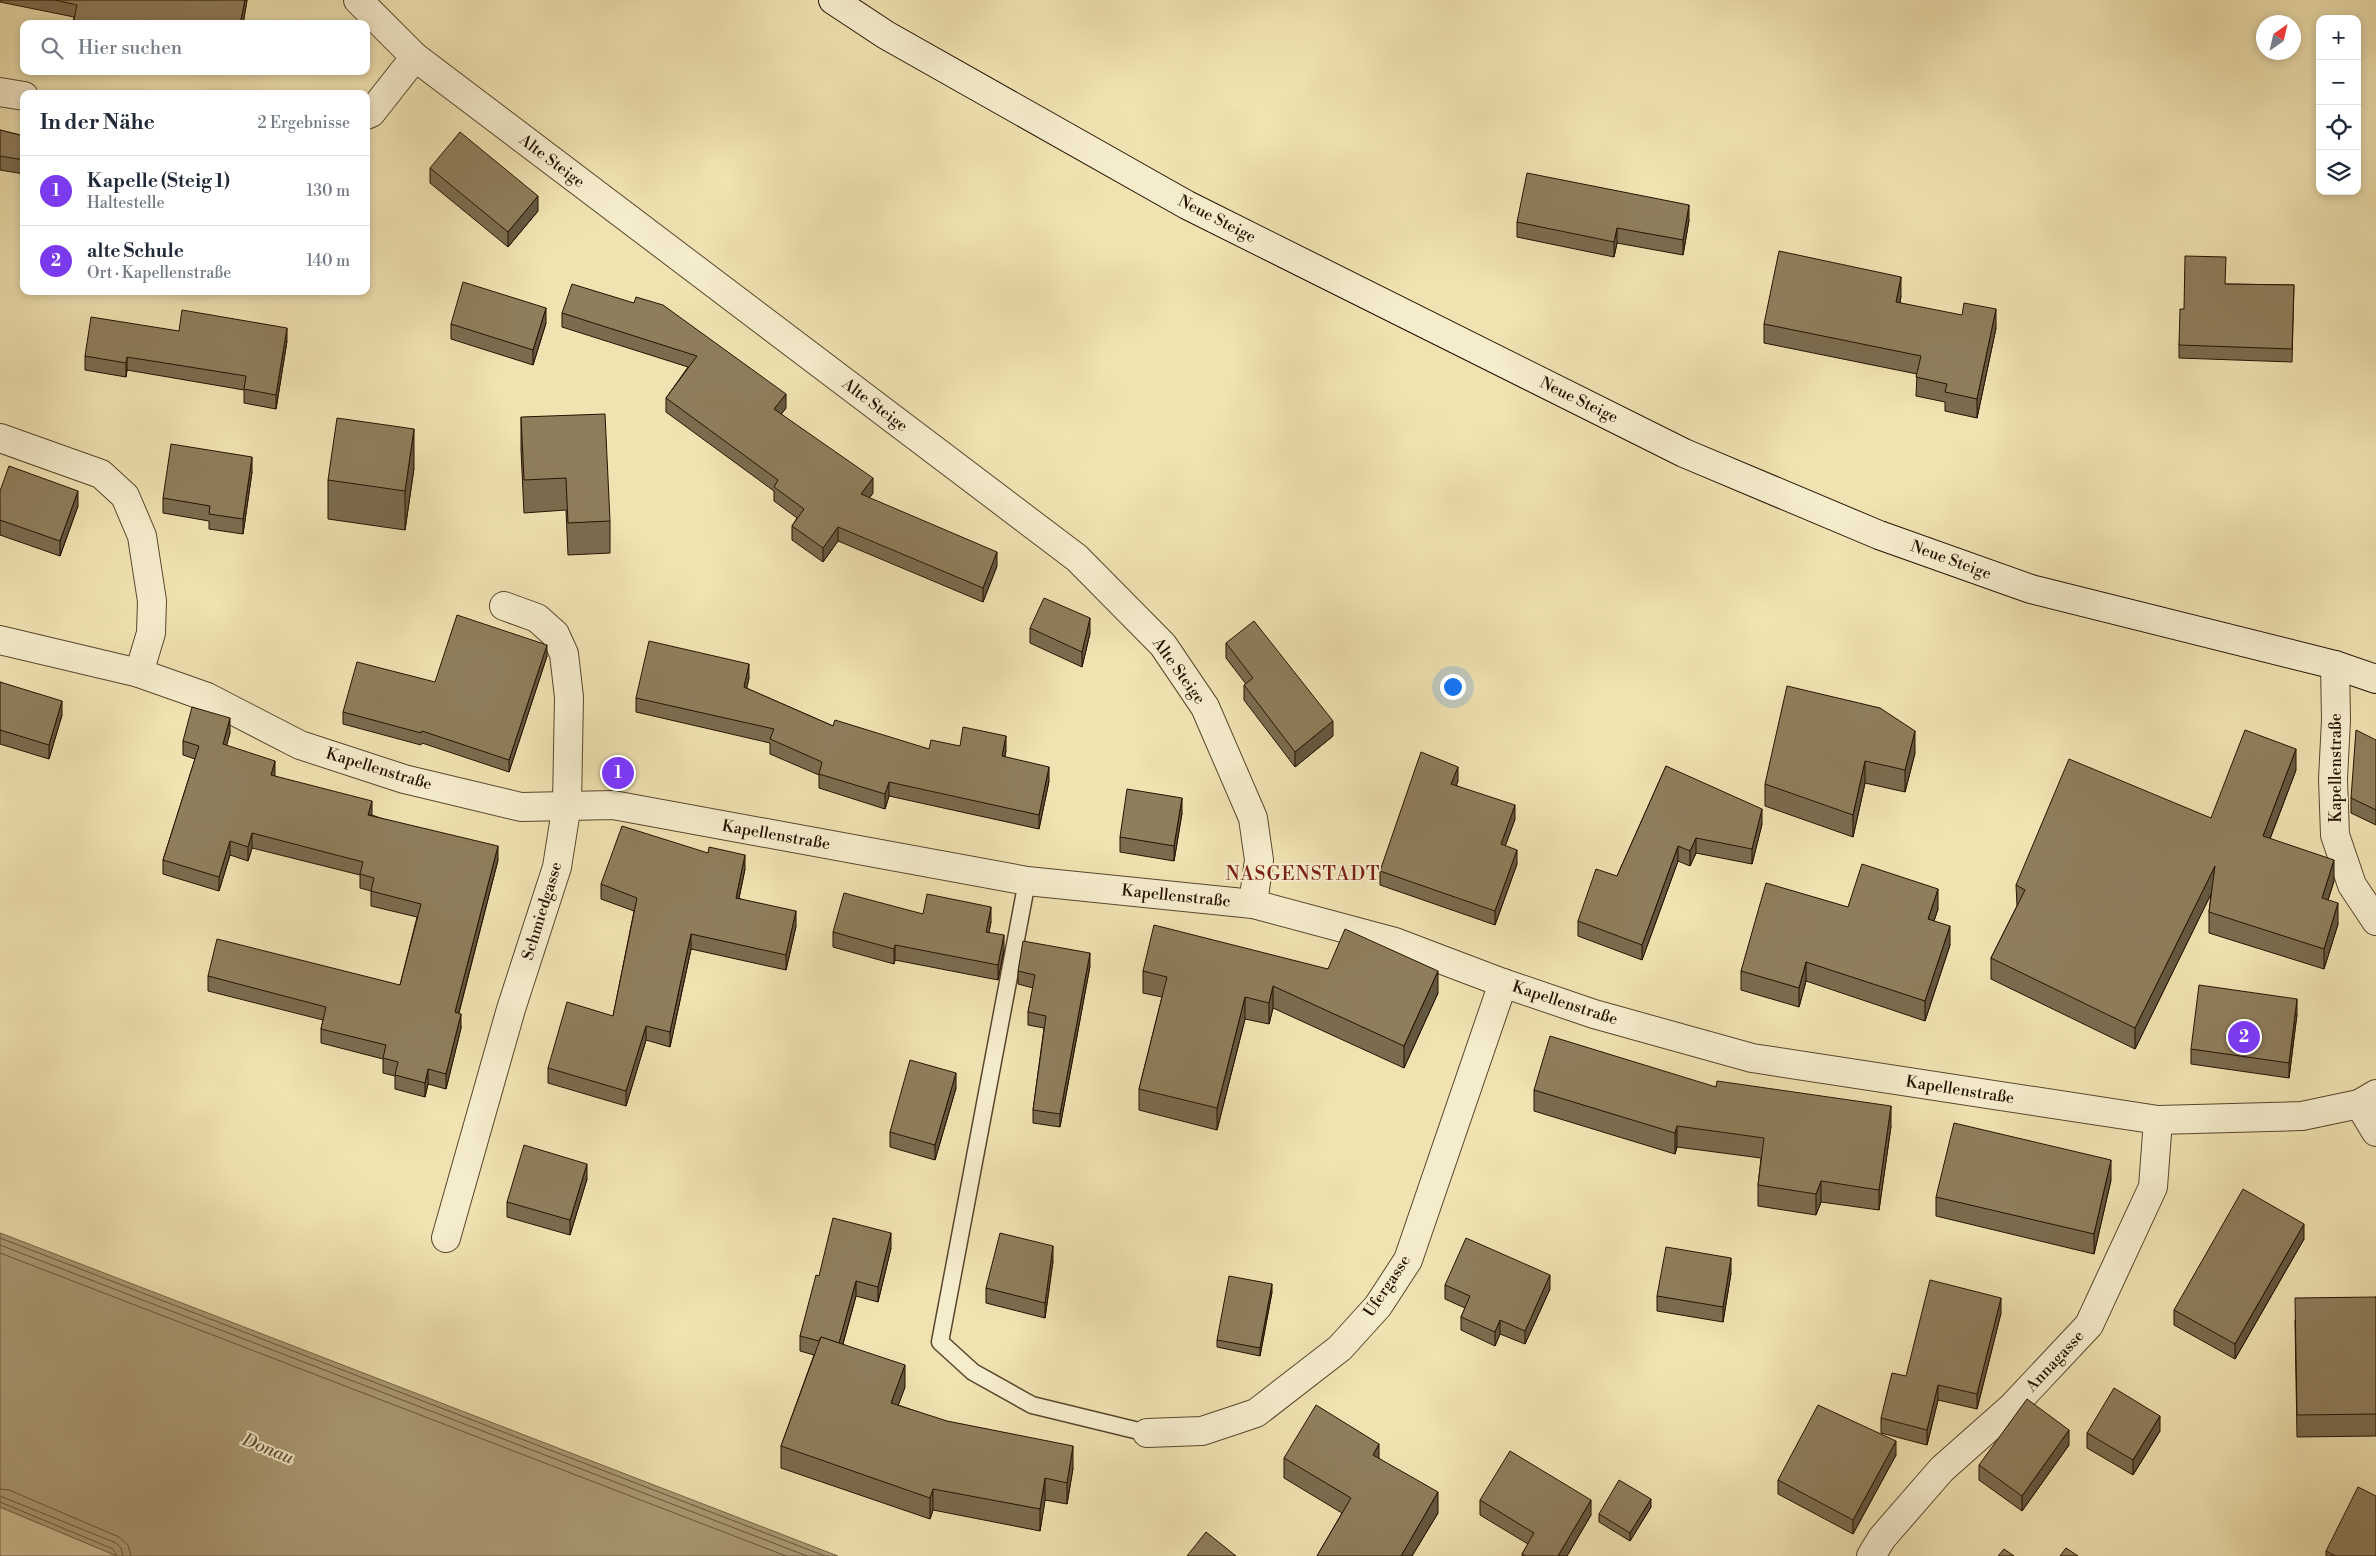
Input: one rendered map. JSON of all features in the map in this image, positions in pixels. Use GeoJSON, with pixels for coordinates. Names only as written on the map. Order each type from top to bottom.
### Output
{"type":"FeatureCollection","features":[{"type":"Feature","properties":{"kind":"street","name":"Alte Steige"},"geometry":{"type":"LineString","coordinates":[[358,0],[414,58],[1077,558],[1090,571],[1163,645],[1205,707],[1253,818],[1258,860],[1253,904]]}},
{"type":"Feature","properties":{"kind":"street","name":"Neue Steige"},"geometry":{"type":"LineString","coordinates":[[833,0],[886,35],[1187,205],[1684,453],[1879,534],[2031,588],[2335,665],[2376,679]]}},
{"type":"Feature","properties":{"kind":"street"},"geometry":{"type":"LineString","coordinates":[[370,113],[414,58]]}},
{"type":"Feature","properties":{"kind":"street"},"geometry":{"type":"LineString","coordinates":[[0,92],[20,95]]}},
{"type":"Feature","properties":{"kind":"street"},"geometry":{"type":"LineString","coordinates":[[0,438],[101,474],[125,496],[142,536],[152,602],[151,633],[139,672]]}},
{"type":"Feature","properties":{"kind":"street","name":"Schmiedgasse"},"geometry":{"type":"LineString","coordinates":[[446,1238],[511,1009],[556,868],[567,804],[569,697],[564,654],[555,634],[537,618],[504,606]]}},
{"type":"Feature","properties":{"kind":"street","name":"Kapellenstraße"},"geometry":{"type":"LineString","coordinates":[[0,640],[139,672],[207,698],[300,745],[404,779],[521,807],[567,804],[613,805],[1027,881],[1253,904],[1395,942],[1503,983],[1594,1014],[1752,1058],[2158,1120],[2302,1116],[2367,1099],[2376,1132]]}},
{"type":"Feature","properties":{"kind":"street","name":"Kapellenstraße"},"geometry":{"type":"LineString","coordinates":[[2335,665],[2336,720],[2333,780],[2336,835],[2352,885],[2376,921]]}},
{"type":"Feature","properties":{"kind":"street","name":"Ufergasse"},"geometry":{"type":"LineString","coordinates":[[1147,1434],[1202,1431],[1256,1413],[1340,1348],[1378,1306],[1408,1260],[1503,983]]}},
{"type":"Feature","properties":{"kind":"street","name":"Annagasse"},"geometry":{"type":"LineString","coordinates":[[1871,1556],[1882,1538],[1942,1469],[2012,1407],[2089,1325],[2153,1187],[2158,1120]]}},
{"type":"Feature","properties":{"kind":"lane"},"geometry":{"type":"LineString","coordinates":[[1027,881],[940,1342],[973,1372],[1032,1404],[1147,1434]]}},
{"type":"Feature","properties":{"kind":"shaded area"},"geometry":{"type":"Polygon","coordinates":[[[0,1507],[117,1556],[0,1556],[0,1507]]]}},
{"type":"Feature","properties":{"kind":"water","name":"Donau"},"geometry":{"type":"Polygon","coordinates":[[[0,1233],[838,1556],[117,1556],[0,1507],[0,1233]]]}},
{"type":"Feature","properties":{"kind":"building"},"geometry":{"type":"Polygon","coordinates":[[[55,0],[245,0],[241,20],[74,20],[77,5],[55,0]]]}},
{"type":"Feature","properties":{"kind":"building"},"geometry":{"type":"Polygon","coordinates":[[[0,130],[20,135],[20,159],[0,156],[0,130]]]}},
{"type":"Feature","properties":{"kind":"building"},"geometry":{"type":"Polygon","coordinates":[[[460,132],[538,196],[508,232],[430,168],[460,132]]]}},
{"type":"Feature","properties":{"kind":"building"},"geometry":{"type":"Polygon","coordinates":[[[1527,173],[1689,205],[1683,240],[1617,228],[1614,242],[1517,222],[1527,173]]]}},
{"type":"Feature","properties":{"kind":"building"},"geometry":{"type":"Polygon","coordinates":[[[1779,251],[1901,277],[1896,302],[1962,315],[1964,303],[1996,309],[1977,399],[1945,392],[1947,384],[1916,377],[1921,356],[1764,324],[1779,251]]]}},
{"type":"Feature","properties":{"kind":"building"},"geometry":{"type":"Polygon","coordinates":[[[2185,256],[2226,257],[2225,284],[2294,285],[2292,349],[2179,345],[2180,309],[2184,309],[2185,256]]]}},
{"type":"Feature","properties":{"kind":"building"},"geometry":{"type":"Polygon","coordinates":[[[463,282],[546,308],[533,350],[451,324],[463,282]]]}},
{"type":"Feature","properties":{"kind":"building"},"geometry":{"type":"Polygon","coordinates":[[[572,284],[634,303],[636,297],[663,305],[786,394],[774,409],[873,478],[861,494],[997,552],[983,588],[838,527],[823,548],[792,526],[804,509],[774,487],[778,480],[666,398],[697,356],[562,313],[572,284]]]}},
{"type":"Feature","properties":{"kind":"building"},"geometry":{"type":"Polygon","coordinates":[[[182,310],[287,328],[276,395],[244,389],[246,376],[127,357],[126,363],[85,356],[91,317],[179,331],[182,310]]]}},
{"type":"Feature","properties":{"kind":"building"},"geometry":{"type":"Polygon","coordinates":[[[605,414],[610,521],[568,523],[566,478],[524,480],[521,417],[605,414]]]}},
{"type":"Feature","properties":{"kind":"building"},"geometry":{"type":"Polygon","coordinates":[[[337,418],[414,429],[405,491],[328,480],[337,418]]]}},
{"type":"Feature","properties":{"kind":"building"},"geometry":{"type":"Polygon","coordinates":[[[171,444],[252,457],[243,519],[209,514],[210,506],[163,498],[171,444]]]}},
{"type":"Feature","properties":{"kind":"building"},"geometry":{"type":"Polygon","coordinates":[[[9,466],[78,491],[60,541],[0,520],[0,491],[9,466]]]}},
{"type":"Feature","properties":{"kind":"building"},"geometry":{"type":"Polygon","coordinates":[[[1044,598],[1090,618],[1082,652],[1030,628],[1044,598]]]}},
{"type":"Feature","properties":{"kind":"building"},"geometry":{"type":"Polygon","coordinates":[[[457,615],[547,645],[509,760],[422,731],[421,733],[343,712],[357,662],[435,682],[457,615]]]}},
{"type":"Feature","properties":{"kind":"building"},"geometry":{"type":"Polygon","coordinates":[[[1254,621],[1333,721],[1295,752],[1244,685],[1253,678],[1226,643],[1254,621]]]}},
{"type":"Feature","properties":{"kind":"building"},"geometry":{"type":"Polygon","coordinates":[[[649,641],[749,664],[744,687],[833,726],[835,720],[929,749],[931,740],[960,746],[963,727],[1006,736],[1002,756],[1049,767],[1039,815],[889,782],[885,794],[819,774],[822,762],[770,739],[774,729],[636,698],[649,641]]]}},
{"type":"Feature","properties":{"kind":"building"},"geometry":{"type":"Polygon","coordinates":[[[0,682],[62,701],[49,745],[0,730],[0,682]]]}},
{"type":"Feature","properties":{"kind":"building"},"geometry":{"type":"Polygon","coordinates":[[[1787,686],[1880,708],[1915,731],[1905,770],[1865,761],[1853,815],[1765,784],[1787,686]]]}},
{"type":"Feature","properties":{"kind":"building"},"geometry":{"type":"Polygon","coordinates":[[[192,707],[230,718],[223,744],[275,761],[271,775],[372,801],[368,815],[498,846],[455,1012],[461,1014],[446,1074],[428,1069],[425,1083],[395,1075],[398,1062],[383,1058],[386,1045],[321,1029],[326,1007],[208,976],[217,939],[400,985],[421,904],[371,891],[374,878],[360,874],[363,862],[252,833],[248,847],[230,841],[219,877],[163,860],[199,746],[183,741],[192,707]]]}},
{"type":"Feature","properties":{"kind":"building"},"geometry":{"type":"Polygon","coordinates":[[[2245,730],[2296,749],[2263,836],[2334,860],[2322,898],[2338,903],[2324,949],[2209,912],[2215,866],[2135,1028],[1991,958],[2025,890],[2016,885],[2069,759],[2211,818],[2245,730]]]}},
{"type":"Feature","properties":{"kind":"building"},"geometry":{"type":"Polygon","coordinates":[[[2356,730],[2376,740],[2376,810],[2351,798],[2356,730]]]}},
{"type":"Feature","properties":{"kind":"building"},"geometry":{"type":"Polygon","coordinates":[[[1421,752],[1458,767],[1451,784],[1515,805],[1501,844],[1517,850],[1495,911],[1380,871],[1421,752]]]}},
{"type":"Feature","properties":{"kind":"building"},"geometry":{"type":"Polygon","coordinates":[[[1666,766],[1762,809],[1752,849],[1696,838],[1690,851],[1678,846],[1642,945],[1578,921],[1596,869],[1617,876],[1666,766]]]}},
{"type":"Feature","properties":{"kind":"building"},"geometry":{"type":"Polygon","coordinates":[[[1127,789],[1182,798],[1174,846],[1120,837],[1127,789]]]}},
{"type":"Feature","properties":{"kind":"building"},"geometry":{"type":"Polygon","coordinates":[[[622,826],[708,853],[709,847],[745,855],[736,898],[796,911],[786,955],[691,934],[670,1032],[646,1026],[626,1091],[548,1068],[567,1002],[613,1016],[637,898],[601,884],[622,826]]]}},
{"type":"Feature","properties":{"kind":"building"},"geometry":{"type":"Polygon","coordinates":[[[1862,864],[1938,889],[1928,919],[1950,926],[1925,1001],[1806,962],[1799,988],[1741,971],[1766,883],[1848,907],[1862,864]]]}},
{"type":"Feature","properties":{"kind":"building"},"geometry":{"type":"Polygon","coordinates":[[[844,893],[923,914],[927,894],[991,907],[986,932],[1004,935],[998,965],[895,945],[894,949],[833,932],[844,893]]]}},
{"type":"Feature","properties":{"kind":"building"},"geometry":{"type":"Polygon","coordinates":[[[1154,925],[1328,969],[1345,929],[1438,971],[1404,1046],[1273,986],[1269,1003],[1245,997],[1217,1108],[1139,1089],[1167,977],[1143,971],[1154,925]]]}},
{"type":"Feature","properties":{"kind":"building"},"geometry":{"type":"Polygon","coordinates":[[[1023,941],[1090,953],[1060,1114],[1033,1110],[1046,1016],[1028,1012],[1035,975],[1018,971],[1023,941]]]}},
{"type":"Feature","properties":{"kind":"building"},"geometry":{"type":"Polygon","coordinates":[[[2199,985],[2297,999],[2289,1063],[2191,1049],[2199,985]]]}},
{"type":"Feature","properties":{"kind":"building"},"geometry":{"type":"Polygon","coordinates":[[[1550,1036],[1716,1087],[1717,1081],[1891,1106],[1879,1190],[1821,1181],[1816,1194],[1758,1185],[1764,1138],[1677,1126],[1675,1133],[1534,1090],[1550,1036]]]}},
{"type":"Feature","properties":{"kind":"building"},"geometry":{"type":"Polygon","coordinates":[[[910,1060],[956,1073],[935,1145],[890,1132],[910,1060]]]}},
{"type":"Feature","properties":{"kind":"building"},"geometry":{"type":"Polygon","coordinates":[[[1954,1123],[2111,1160],[2094,1234],[1936,1197],[1954,1123]]]}},
{"type":"Feature","properties":{"kind":"building"},"geometry":{"type":"Polygon","coordinates":[[[524,1145],[587,1164],[570,1220],[507,1202],[524,1145]]]}},
{"type":"Feature","properties":{"kind":"building"},"geometry":{"type":"Polygon","coordinates":[[[2243,1189],[2304,1224],[2235,1344],[2174,1310],[2243,1189]]]}},
{"type":"Feature","properties":{"kind":"building"},"geometry":{"type":"Polygon","coordinates":[[[833,1218],[891,1233],[878,1287],[856,1281],[839,1343],[821,1337],[819,1341],[800,1336],[816,1275],[819,1276],[833,1218]]]}},
{"type":"Feature","properties":{"kind":"building"},"geometry":{"type":"Polygon","coordinates":[[[1000,1233],[1053,1246],[1045,1303],[986,1288],[1000,1233]]]}},
{"type":"Feature","properties":{"kind":"building"},"geometry":{"type":"Polygon","coordinates":[[[1466,1238],[1550,1275],[1525,1331],[1500,1320],[1495,1332],[1461,1317],[1470,1296],[1445,1285],[1466,1238]]]}},
{"type":"Feature","properties":{"kind":"building"},"geometry":{"type":"Polygon","coordinates":[[[1666,1247],[1731,1258],[1723,1307],[1657,1296],[1666,1247]]]}},
{"type":"Feature","properties":{"kind":"building"},"geometry":{"type":"Polygon","coordinates":[[[1229,1276],[1272,1284],[1260,1348],[1217,1340],[1229,1276]]]}},
{"type":"Feature","properties":{"kind":"building"},"geometry":{"type":"Polygon","coordinates":[[[1930,1280],[2001,1298],[1977,1394],[1938,1385],[1927,1430],[1881,1418],[1892,1373],[1906,1376],[1930,1280]]]}},
{"type":"Feature","properties":{"kind":"building"},"geometry":{"type":"Polygon","coordinates":[[[2376,1297],[2376,1414],[2297,1415],[2295,1298],[2376,1297]]]}},
{"type":"Feature","properties":{"kind":"building"},"geometry":{"type":"Polygon","coordinates":[[[821,1337],[905,1365],[891,1403],[947,1421],[1073,1446],[1067,1483],[1045,1478],[1040,1509],[933,1489],[930,1498],[781,1446],[821,1337]]]}},
{"type":"Feature","properties":{"kind":"building"},"geometry":{"type":"Polygon","coordinates":[[[2114,1388],[2160,1416],[2133,1460],[2087,1433],[2114,1388]]]}},
{"type":"Feature","properties":{"kind":"building"},"geometry":{"type":"Polygon","coordinates":[[[2027,1399],[2069,1430],[2022,1496],[1979,1465],[2027,1399]]]}},
{"type":"Feature","properties":{"kind":"building"},"geometry":{"type":"Polygon","coordinates":[[[1316,1405],[1379,1444],[1373,1455],[1438,1492],[1401,1556],[1317,1556],[1351,1498],[1284,1458],[1316,1405]]]}},
{"type":"Feature","properties":{"kind":"building"},"geometry":{"type":"Polygon","coordinates":[[[1818,1405],[1896,1441],[1853,1520],[1778,1480],[1818,1405]]]}},
{"type":"Feature","properties":{"kind":"building"},"geometry":{"type":"Polygon","coordinates":[[[1510,1451],[1591,1500],[1558,1556],[1526,1556],[1522,1554],[1534,1533],[1480,1500],[1510,1451]]]}},
{"type":"Feature","properties":{"kind":"building"},"geometry":{"type":"Polygon","coordinates":[[[1619,1480],[1651,1499],[1630,1533],[1599,1514],[1619,1480]]]}},
{"type":"Feature","properties":{"kind":"building"},"geometry":{"type":"Polygon","coordinates":[[[2358,1487],[2376,1496],[2376,1556],[2336,1556],[2326,1551],[2358,1487]]]}},
{"type":"Feature","properties":{"kind":"building"},"geometry":{"type":"Polygon","coordinates":[[[1206,1532],[1236,1556],[1187,1556],[1206,1532]]]}},
{"type":"Feature","properties":{"kind":"building"},"geometry":{"type":"Polygon","coordinates":[[[2066,1548],[2078,1556],[2060,1556],[2066,1548]]]}},
{"type":"Feature","properties":{"kind":"building"},"geometry":{"type":"Polygon","coordinates":[[[2004,1549],[2014,1556],[1998,1556],[2004,1549]]]}},
{"type":"Feature","properties":{"kind":"place","name":"Kapelle (Steig 1)"},"geometry":{"type":"Point","coordinates":[618,773]}},
{"type":"Feature","properties":{"kind":"place","name":"alte Schule"},"geometry":{"type":"Point","coordinates":[2244,1037]}},
{"type":"Feature","properties":{"kind":"district","name":"NASGENSTADT"},"geometry":{"type":"Point","coordinates":[1303,874]}}]}
